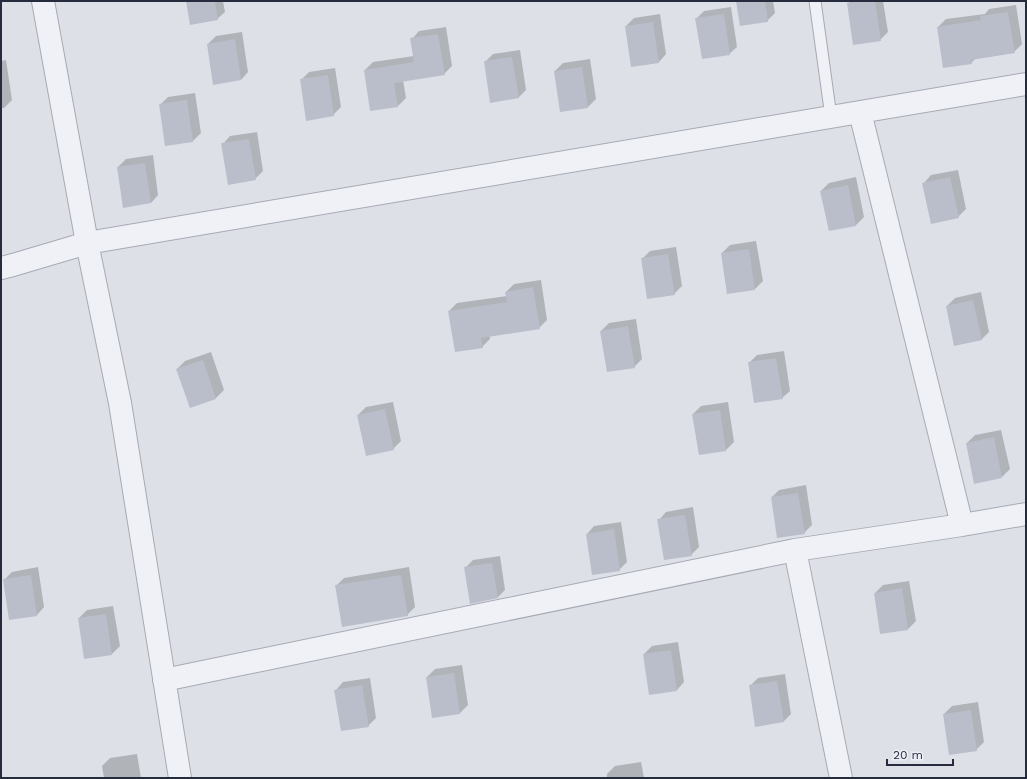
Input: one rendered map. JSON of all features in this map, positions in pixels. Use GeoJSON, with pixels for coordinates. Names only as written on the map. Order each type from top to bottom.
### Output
{"type":"FeatureCollection","features":[{"type":"Feature","properties":{"kind":"street"},"geometry":{"type":"LineString","coordinates":[[43,1],[87,242],[120,403],[180,778]]}},
{"type":"Feature","properties":{"kind":"street"},"geometry":{"type":"LineString","coordinates":[[1,268],[87,242],[1026,84]]}},
{"type":"Feature","properties":{"kind":"street"},"geometry":{"type":"LineString","coordinates":[[860,112],[962,525]]}},
{"type":"Feature","properties":{"kind":"street"},"geometry":{"type":"LineString","coordinates":[[164,680],[795,550],[1026,514]]}},
{"type":"Feature","properties":{"kind":"street"},"geometry":{"type":"LineString","coordinates":[[795,550],[842,778]]}},
{"type":"Feature","properties":{"kind":"lane"},"geometry":{"type":"LineString","coordinates":[[815,1],[832,117]]}},
{"type":"Feature","properties":{"kind":"building"},"geometry":{"type":"Polygon","coordinates":[[[186,1],[215,1],[218,20],[190,25],[186,1]]]}},
{"type":"Feature","properties":{"kind":"building"},"geometry":{"type":"Polygon","coordinates":[[[736,1],[765,1],[768,22],[740,26],[736,1]]]}},
{"type":"Feature","properties":{"kind":"building"},"geometry":{"type":"Polygon","coordinates":[[[875,1],[881,41],[853,45],[847,3],[875,1]]]}},
{"type":"Feature","properties":{"kind":"building"},"geometry":{"type":"Polygon","coordinates":[[[1008,12],[1015,53],[971,60],[972,64],[943,68],[937,27],[981,20],[980,16],[1008,12]]]}},
{"type":"Feature","properties":{"kind":"building"},"geometry":{"type":"Polygon","coordinates":[[[724,14],[730,55],[702,59],[695,18],[724,14]]]}},
{"type":"Feature","properties":{"kind":"building"},"geometry":{"type":"Polygon","coordinates":[[[653,22],[659,63],[631,67],[625,26],[653,22]]]}},
{"type":"Feature","properties":{"kind":"building"},"geometry":{"type":"Polygon","coordinates":[[[438,34],[445,75],[394,83],[398,107],[370,111],[364,70],[414,62],[410,38],[438,34]]]}},
{"type":"Feature","properties":{"kind":"building"},"geometry":{"type":"Polygon","coordinates":[[[235,39],[241,80],[213,85],[207,44],[235,39]]]}},
{"type":"Feature","properties":{"kind":"building"},"geometry":{"type":"Polygon","coordinates":[[[512,57],[519,98],[490,103],[484,61],[512,57]]]}},
{"type":"Feature","properties":{"kind":"building"},"geometry":{"type":"Polygon","coordinates":[[[582,67],[588,108],[560,112],[554,71],[582,67]]]}},
{"type":"Feature","properties":{"kind":"building"},"geometry":{"type":"Polygon","coordinates":[[[328,75],[334,116],[306,121],[300,79],[328,75]]]}},
{"type":"Feature","properties":{"kind":"building"},"geometry":{"type":"Polygon","coordinates":[[[187,100],[193,142],[165,146],[159,104],[187,100]]]}},
{"type":"Feature","properties":{"kind":"building"},"geometry":{"type":"Polygon","coordinates":[[[249,139],[256,180],[228,185],[221,143],[249,139]]]}},
{"type":"Feature","properties":{"kind":"building"},"geometry":{"type":"Polygon","coordinates":[[[145,163],[151,203],[123,208],[117,167],[145,163]]]}},
{"type":"Feature","properties":{"kind":"building"},"geometry":{"type":"Polygon","coordinates":[[[950,177],[959,218],[931,224],[922,183],[950,177]]]}},
{"type":"Feature","properties":{"kind":"building"},"geometry":{"type":"Polygon","coordinates":[[[848,185],[856,226],[829,231],[820,191],[848,185]]]}},
{"type":"Feature","properties":{"kind":"building"},"geometry":{"type":"Polygon","coordinates":[[[749,249],[755,290],[727,294],[721,253],[749,249]]]}},
{"type":"Feature","properties":{"kind":"building"},"geometry":{"type":"Polygon","coordinates":[[[668,254],[675,295],[647,299],[641,258],[668,254]]]}},
{"type":"Feature","properties":{"kind":"building"},"geometry":{"type":"Polygon","coordinates":[[[533,287],[540,329],[481,338],[483,348],[455,352],[448,311],[507,302],[505,292],[533,287]]]}},
{"type":"Feature","properties":{"kind":"building"},"geometry":{"type":"Polygon","coordinates":[[[973,300],[982,340],[954,346],[946,306],[973,300]]]}},
{"type":"Feature","properties":{"kind":"building"},"geometry":{"type":"Polygon","coordinates":[[[628,326],[635,368],[607,372],[600,331],[628,326]]]}},
{"type":"Feature","properties":{"kind":"building"},"geometry":{"type":"Polygon","coordinates":[[[776,358],[783,399],[754,403],[748,362],[776,358]]]}},
{"type":"Feature","properties":{"kind":"building"},"geometry":{"type":"Polygon","coordinates":[[[203,360],[216,399],[190,408],[176,369],[203,360]]]}},
{"type":"Feature","properties":{"kind":"building"},"geometry":{"type":"Polygon","coordinates":[[[385,409],[394,450],[366,456],[357,415],[385,409]]]}},
{"type":"Feature","properties":{"kind":"building"},"geometry":{"type":"Polygon","coordinates":[[[720,410],[726,451],[699,455],[692,414],[720,410]]]}},
{"type":"Feature","properties":{"kind":"building"},"geometry":{"type":"Polygon","coordinates":[[[994,437],[1002,478],[974,484],[966,443],[994,437]]]}},
{"type":"Feature","properties":{"kind":"building"},"geometry":{"type":"Polygon","coordinates":[[[798,493],[805,534],[777,538],[771,497],[798,493]]]}},
{"type":"Feature","properties":{"kind":"building"},"geometry":{"type":"Polygon","coordinates":[[[685,515],[692,556],[664,560],[657,519],[685,515]]]}},
{"type":"Feature","properties":{"kind":"building"},"geometry":{"type":"Polygon","coordinates":[[[614,529],[620,571],[592,575],[586,534],[614,529]]]}},
{"type":"Feature","properties":{"kind":"building"},"geometry":{"type":"Polygon","coordinates":[[[492,563],[498,598],[470,604],[464,567],[492,563]]]}},
{"type":"Feature","properties":{"kind":"building"},"geometry":{"type":"Polygon","coordinates":[[[31,575],[37,616],[9,620],[3,579],[31,575]]]}},
{"type":"Feature","properties":{"kind":"building"},"geometry":{"type":"Polygon","coordinates":[[[401,575],[408,616],[342,627],[335,585],[401,575]]]}},
{"type":"Feature","properties":{"kind":"building"},"geometry":{"type":"Polygon","coordinates":[[[902,588],[908,630],[880,634],[874,593],[902,588]]]}},
{"type":"Feature","properties":{"kind":"building"},"geometry":{"type":"Polygon","coordinates":[[[106,614],[112,655],[84,659],[78,618],[106,614]]]}},
{"type":"Feature","properties":{"kind":"building"},"geometry":{"type":"Polygon","coordinates":[[[671,650],[677,691],[649,695],[643,654],[671,650]]]}},
{"type":"Feature","properties":{"kind":"building"},"geometry":{"type":"Polygon","coordinates":[[[454,673],[460,714],[432,718],[426,677],[454,673]]]}},
{"type":"Feature","properties":{"kind":"building"},"geometry":{"type":"Polygon","coordinates":[[[777,681],[784,722],[755,727],[749,685],[777,681]]]}},
{"type":"Feature","properties":{"kind":"building"},"geometry":{"type":"Polygon","coordinates":[[[362,685],[369,727],[341,731],[334,690],[362,685]]]}},
{"type":"Feature","properties":{"kind":"building"},"geometry":{"type":"Polygon","coordinates":[[[971,710],[977,751],[949,755],[943,714],[971,710]]]}}]}
